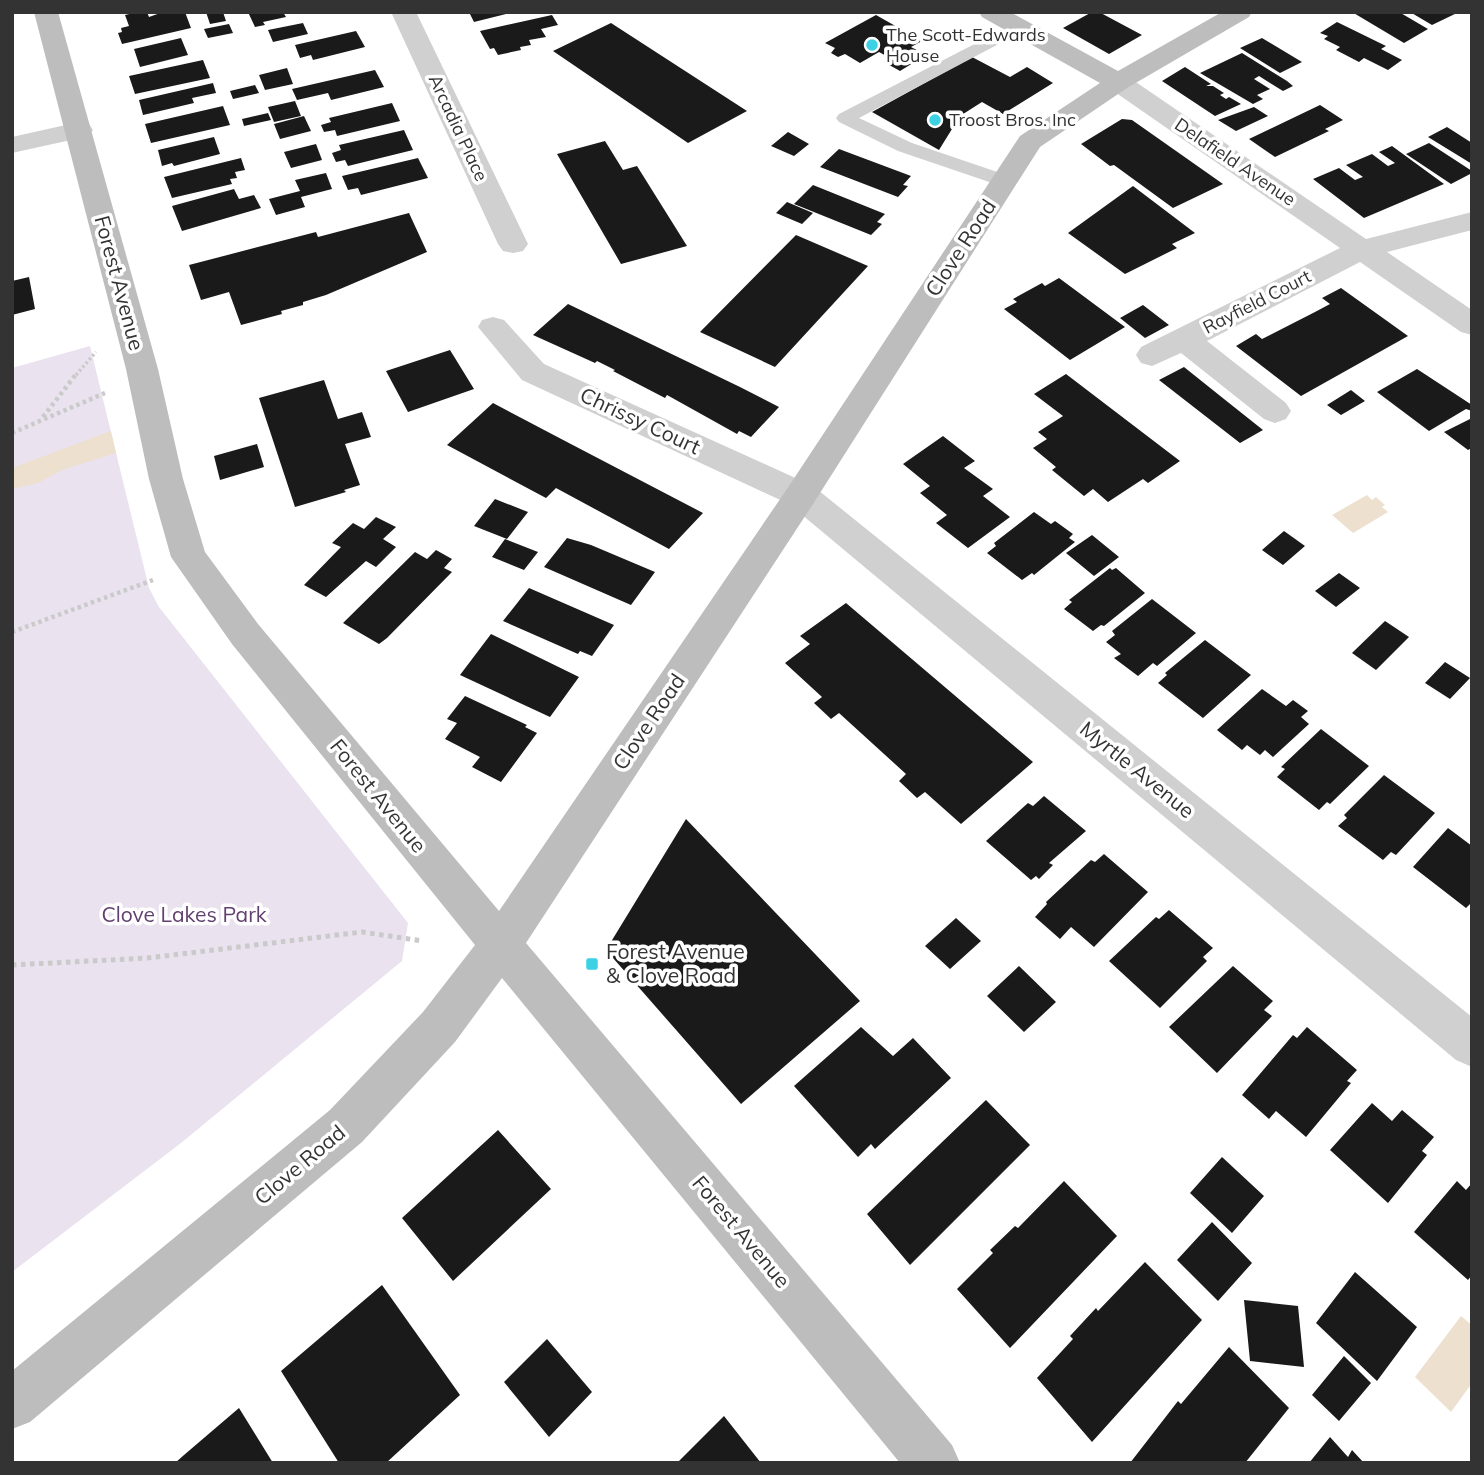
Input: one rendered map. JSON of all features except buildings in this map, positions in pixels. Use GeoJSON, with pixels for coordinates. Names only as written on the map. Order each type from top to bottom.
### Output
{"type":"FeatureCollection","features":[{"type":"Feature","properties":{"kind":"main road","name":"Forest Avenue"},"geometry":{"type":"LineString","coordinates":[[46,12],[149,397],[166,479],[190,557],[245,634],[934,1463]]}},
{"type":"Feature","properties":{"kind":"main road","name":"Delafield Avenue"},"geometry":{"type":"LineString","coordinates":[[991,12],[1118,82]]}},
{"type":"Feature","properties":{"kind":"main road","name":"Clove Road"},"geometry":{"type":"LineString","coordinates":[[12,1404],[346,1126],[439,1027],[501,944],[801,495],[1030,142],[1118,82],[1240,12]]}},
{"type":"Feature","properties":{"kind":"street","name":"Arcadia Place"},"geometry":{"type":"LineString","coordinates":[[403,12],[513,244]]}},
{"type":"Feature","properties":{"kind":"street","name":"Delafield Avenue"},"geometry":{"type":"LineString","coordinates":[[1118,82],[1472,325]]}},
{"type":"Feature","properties":{"kind":"street"},"geometry":{"type":"LineString","coordinates":[[12,145],[79,130]]}},
{"type":"Feature","properties":{"kind":"street","name":"Rayfield Court"},"geometry":{"type":"LineString","coordinates":[[1152,355],[1363,249],[1472,222]]}},
{"type":"Feature","properties":{"kind":"street","name":"Chrissy Court"},"geometry":{"type":"LineString","coordinates":[[493,327],[533,372],[801,495]]}},
{"type":"Feature","properties":{"kind":"street"},"geometry":{"type":"LineString","coordinates":[[1184,339],[1275,411]]}},
{"type":"Feature","properties":{"kind":"street","name":"Myrtle Avenue"},"geometry":{"type":"LineString","coordinates":[[801,495],[1472,1045]]}},
{"type":"Feature","properties":{"kind":"lane"},"geometry":{"type":"LineString","coordinates":[[1004,181],[905,148],[845,118],[1017,27]]}},
{"type":"Feature","properties":{"kind":"path"},"geometry":{"type":"LineString","coordinates":[[43,418],[59,394],[96,352]]}},
{"type":"Feature","properties":{"kind":"path"},"geometry":{"type":"LineString","coordinates":[[12,433],[105,393]]}},
{"type":"Feature","properties":{"kind":"path"},"geometry":{"type":"LineString","coordinates":[[12,632],[153,580]]}},
{"type":"Feature","properties":{"kind":"path"},"geometry":{"type":"LineString","coordinates":[[12,965],[148,958],[362,932],[423,941]]}},
{"type":"Feature","properties":{"kind":"green space","name":"Clove Lakes Park"},"geometry":{"type":"Polygon","coordinates":[[[90,346],[149,588],[159,607],[408,923],[402,961],[181,1143],[12,1272],[12,368],[90,346]]]}},
{"type":"Feature","properties":{"kind":"shaded area"},"geometry":{"type":"Polygon","coordinates":[[[111,431],[116,453],[62,470],[38,483],[12,489],[12,468],[111,431]]]}},
{"type":"Feature","properties":{"kind":"shaded area"},"geometry":{"type":"Polygon","coordinates":[[[1367,495],[1372,500],[1376,497],[1388,512],[1353,533],[1332,515],[1367,495]]]}},
{"type":"Feature","properties":{"kind":"shaded area"},"geometry":{"type":"Polygon","coordinates":[[[1461,1316],[1472,1325],[1472,1383],[1451,1412],[1415,1377],[1461,1316]]]}},
{"type":"Feature","properties":{"kind":"place","name":"The Scott-Edwards House"},"geometry":{"type":"Point","coordinates":[872,45]}},
{"type":"Feature","properties":{"kind":"place","name":"Troost Bros. Inc"},"geometry":{"type":"Point","coordinates":[935,120]}},
{"type":"Feature","properties":{"kind":"place","name":"Forest Avenue & Clove Road"},"geometry":{"type":"Point","coordinates":[592,964]}}]}
